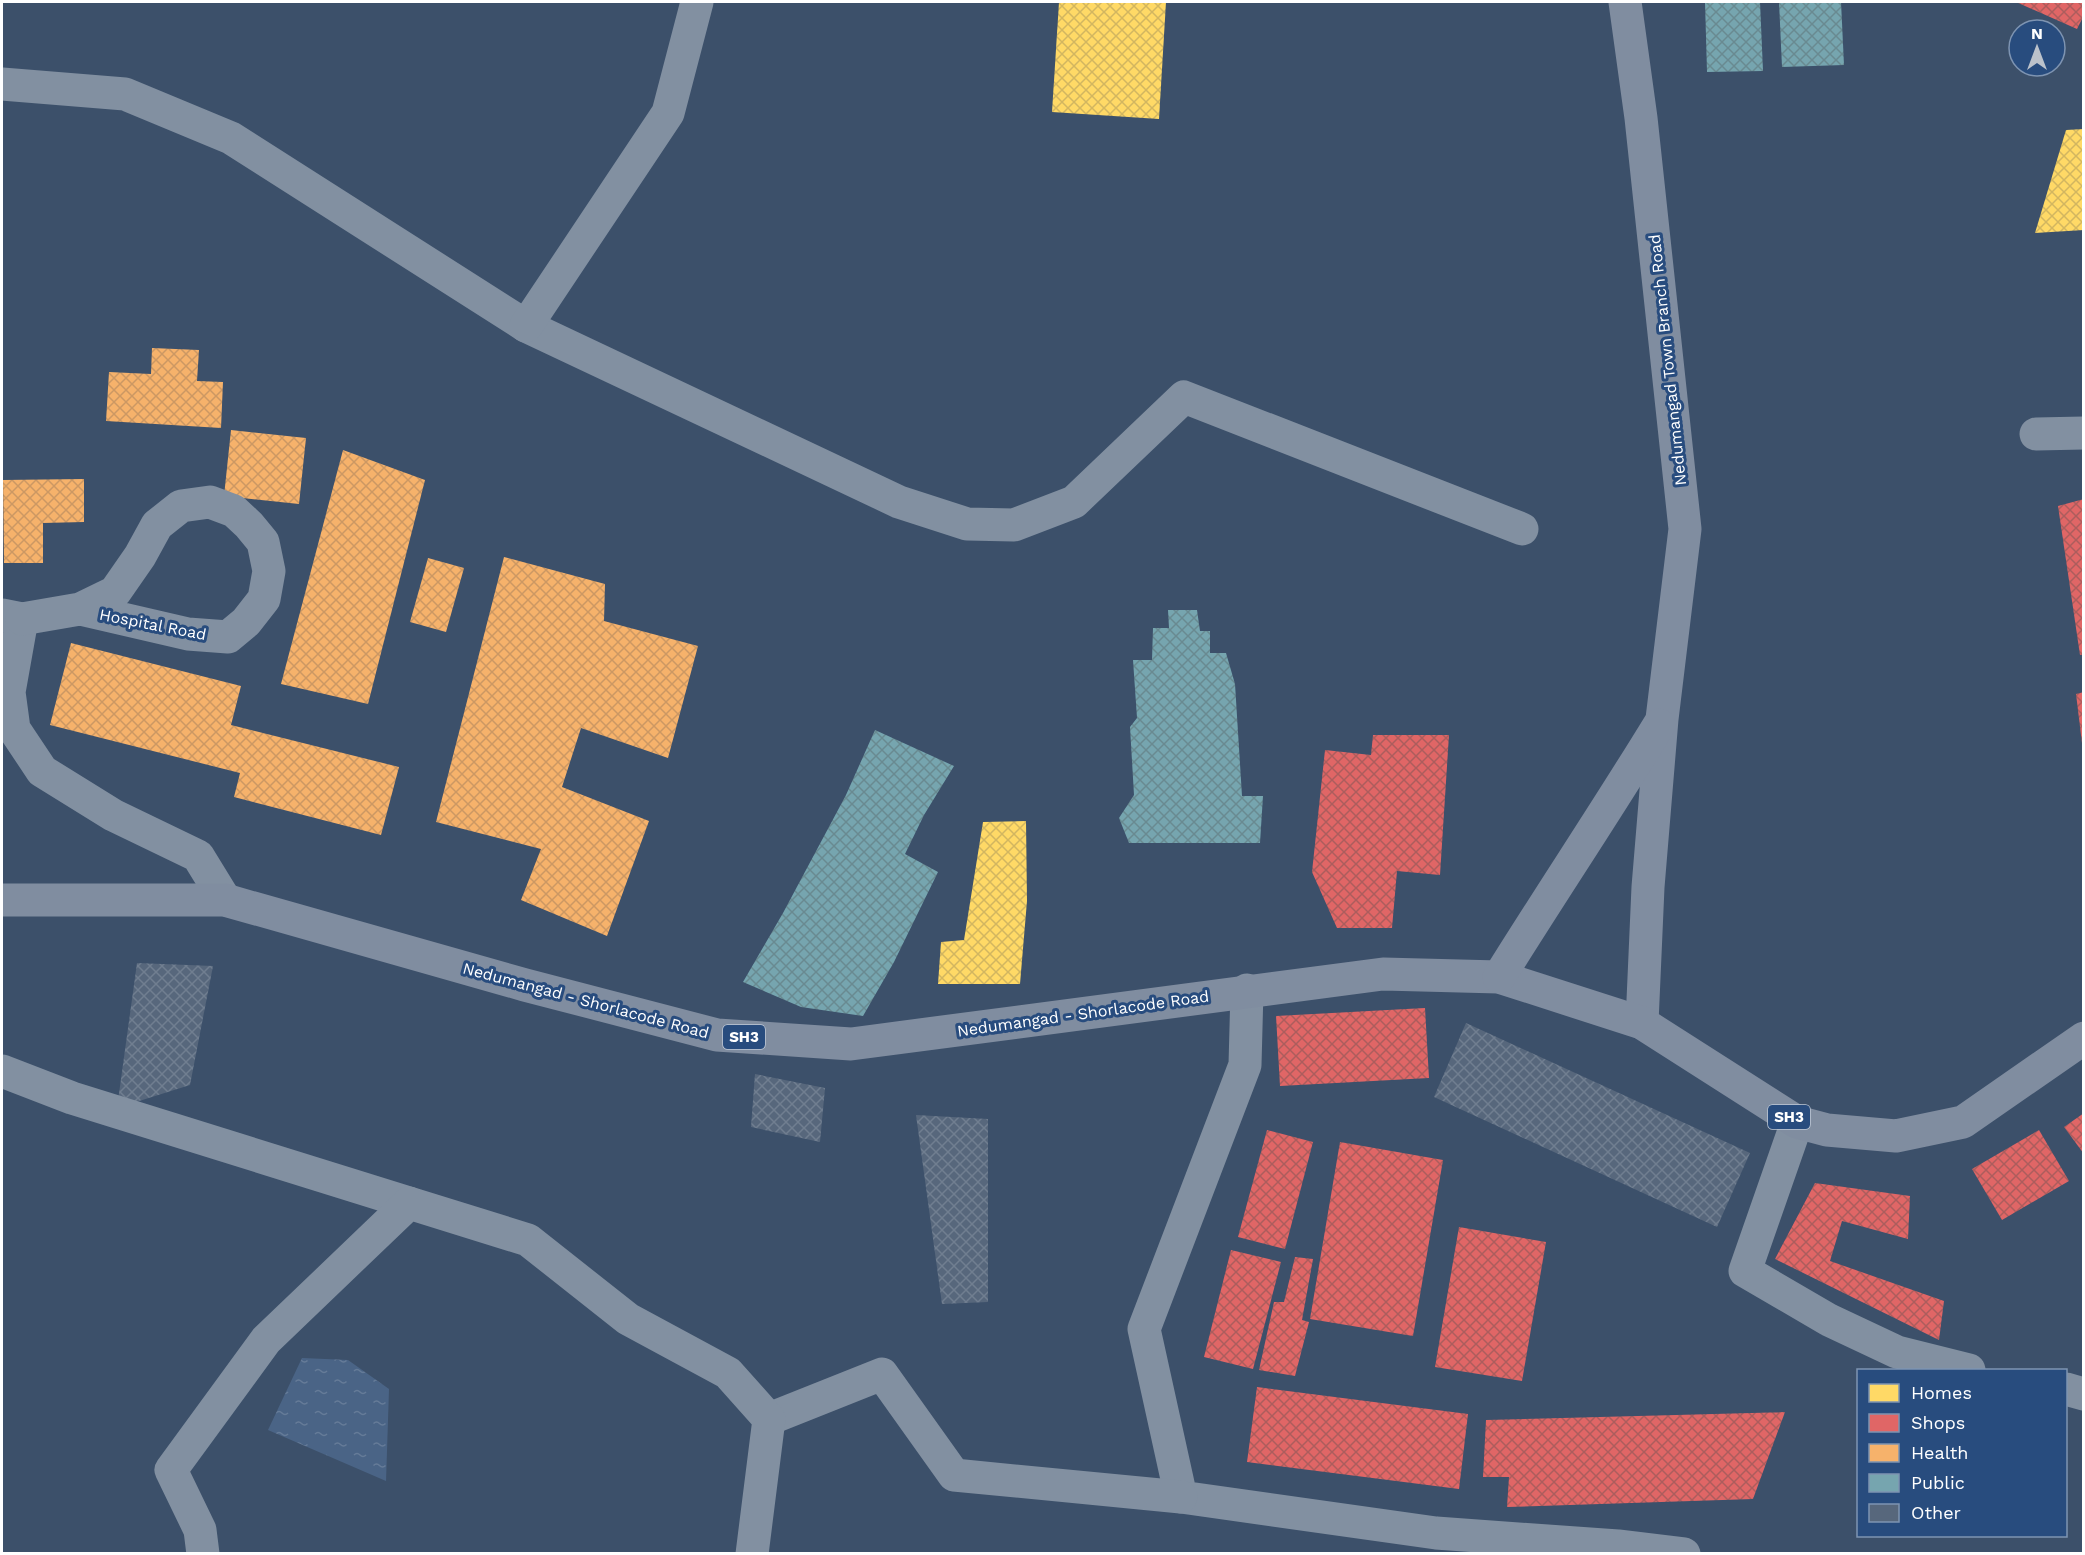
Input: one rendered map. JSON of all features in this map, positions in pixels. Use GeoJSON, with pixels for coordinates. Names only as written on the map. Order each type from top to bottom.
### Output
{"type":"FeatureCollection","features":[{"type":"Feature","properties":{"kind":"main road","name":"Nedumangad Town Branch Road"},"geometry":{"type":"LineString","coordinates":[[1625,2],[1641,118],[1685,529],[1662,719],[1648,887],[1642,1023]]}},
{"type":"Feature","properties":{"kind":"main road"},"geometry":{"type":"LineString","coordinates":[[1499,977],[1567,869],[1602,819],[1662,719]]}},
{"type":"Feature","properties":{"kind":"main road","name":"Nedumangad - Shorlacode Road"},"geometry":{"type":"LineString","coordinates":[[2,900],[225,900],[525,985],[717,1035],[851,1044],[1247,990],[1383,974],[1499,977]]}},
{"type":"Feature","properties":{"kind":"main road","name":"SH3"},"geometry":{"type":"LineString","coordinates":[[1499,977],[1642,1023],[1797,1122],[1827,1130],[1896,1136],[1963,1122],[2084,1038]]}},
{"type":"Feature","properties":{"kind":"street"},"geometry":{"type":"LineString","coordinates":[[526,326],[668,113],[697,2]]}},
{"type":"Feature","properties":{"kind":"street"},"geometry":{"type":"LineString","coordinates":[[2,84],[125,94],[231,138],[526,326],[899,502],[967,524],[1014,525],[1074,502],[1184,397],[1522,529]]}},
{"type":"Feature","properties":{"kind":"street"},"geometry":{"type":"LineString","coordinates":[[2036,434],[2084,433]]}},
{"type":"Feature","properties":{"kind":"street","name":"Hospital Road"},"geometry":{"type":"LineString","coordinates":[[80,609],[188,634],[228,637],[246,622],[264,599],[269,571],[263,542],[234,511],[210,502],[181,506],[156,525],[140,556],[115,592],[80,609],[12,617],[9,692],[14,729],[42,771],[113,815],[198,856],[225,900]]}},
{"type":"Feature","properties":{"kind":"street"},"geometry":{"type":"LineString","coordinates":[[1181,1497],[1144,1329],[1245,1065],[1247,990]]}},
{"type":"Feature","properties":{"kind":"street"},"geometry":{"type":"LineString","coordinates":[[2,1071],[72,1098],[528,1240],[628,1319],[728,1373],[769,1419],[752,1554]]}},
{"type":"Feature","properties":{"kind":"street"},"geometry":{"type":"LineString","coordinates":[[1797,1122],[1745,1271],[1829,1320],[1897,1352],[1961,1369]]}},
{"type":"Feature","properties":{"kind":"street"},"geometry":{"type":"LineString","coordinates":[[203,1554],[200,1530],[171,1470],[266,1340],[408,1203]]}},
{"type":"Feature","properties":{"kind":"street"},"geometry":{"type":"LineString","coordinates":[[769,1419],[882,1374],[954,1475],[1181,1497],[1436,1533],[1618,1546],[1684,1554]]}},
{"type":"Feature","properties":{"kind":"street"},"geometry":{"type":"LineString","coordinates":[[2067,1389],[2084,1394]]}},
{"type":"Feature","properties":{"kind":"water"},"geometry":{"type":"Polygon","coordinates":[[[302,1358],[348,1360],[389,1389],[386,1481],[268,1430],[302,1358]]]}},
{"type":"Feature","properties":{"kind":"building: Homes"},"geometry":{"type":"Polygon","coordinates":[[[1059,2],[1166,2],[1159,119],[1052,112],[1059,2]]]}},
{"type":"Feature","properties":{"kind":"building: Homes"},"geometry":{"type":"Polygon","coordinates":[[[2084,129],[2084,230],[2035,233],[2066,130],[2084,129]]]}},
{"type":"Feature","properties":{"kind":"building: Homes"},"geometry":{"type":"Polygon","coordinates":[[[1026,821],[1027,901],[1020,984],[938,984],[941,942],[964,940],[983,822],[1026,821]]]}},
{"type":"Feature","properties":{"kind":"building: Shops"},"geometry":{"type":"Polygon","coordinates":[[[2016,2],[2084,2],[2084,15],[2077,29],[2067,25],[2067,18],[2052,18],[2016,2]]]}},
{"type":"Feature","properties":{"kind":"building: Shops"},"geometry":{"type":"Polygon","coordinates":[[[2084,499],[2084,655],[2080,655],[2058,506],[2084,499]]]}},
{"type":"Feature","properties":{"kind":"building: Shops"},"geometry":{"type":"Polygon","coordinates":[[[2084,692],[2084,742],[2082,743],[2076,694],[2084,692]]]}},
{"type":"Feature","properties":{"kind":"building: Shops"},"geometry":{"type":"Polygon","coordinates":[[[1373,735],[1449,735],[1440,875],[1397,871],[1392,928],[1337,928],[1312,872],[1325,750],[1371,755],[1373,735]]]}},
{"type":"Feature","properties":{"kind":"building: Shops"},"geometry":{"type":"Polygon","coordinates":[[[1425,1008],[1429,1078],[1280,1086],[1276,1016],[1425,1008]]]}},
{"type":"Feature","properties":{"kind":"building: Shops"},"geometry":{"type":"Polygon","coordinates":[[[2084,1113],[2084,1154],[2064,1127],[2084,1113]]]}},
{"type":"Feature","properties":{"kind":"building: Shops"},"geometry":{"type":"Polygon","coordinates":[[[1267,1130],[1313,1142],[1285,1249],[1238,1237],[1267,1130]]]}},
{"type":"Feature","properties":{"kind":"building: Shops"},"geometry":{"type":"Polygon","coordinates":[[[2039,1130],[2069,1181],[2002,1220],[1972,1169],[2039,1130]]]}},
{"type":"Feature","properties":{"kind":"building: Shops"},"geometry":{"type":"Polygon","coordinates":[[[1340,1142],[1443,1160],[1413,1336],[1310,1319],[1340,1142]]]}},
{"type":"Feature","properties":{"kind":"building: Shops"},"geometry":{"type":"Polygon","coordinates":[[[1815,1183],[1910,1196],[1908,1239],[1842,1221],[1830,1261],[1944,1301],[1939,1340],[1775,1259],[1815,1183]]]}},
{"type":"Feature","properties":{"kind":"building: Shops"},"geometry":{"type":"Polygon","coordinates":[[[1459,1227],[1546,1242],[1522,1381],[1435,1367],[1459,1227]]]}},
{"type":"Feature","properties":{"kind":"building: Shops"},"geometry":{"type":"Polygon","coordinates":[[[1231,1250],[1281,1262],[1253,1369],[1204,1357],[1231,1250]]]}},
{"type":"Feature","properties":{"kind":"building: Shops"},"geometry":{"type":"Polygon","coordinates":[[[1295,1257],[1313,1259],[1302,1320],[1309,1322],[1295,1376],[1259,1370],[1274,1302],[1284,1302],[1295,1257]]]}},
{"type":"Feature","properties":{"kind":"building: Shops"},"geometry":{"type":"Polygon","coordinates":[[[1257,1387],[1468,1414],[1459,1489],[1247,1462],[1257,1387]]]}},
{"type":"Feature","properties":{"kind":"building: Shops"},"geometry":{"type":"Polygon","coordinates":[[[1785,1412],[1753,1499],[1507,1507],[1509,1477],[1483,1477],[1486,1420],[1785,1412]]]}},
{"type":"Feature","properties":{"kind":"building: Health"},"geometry":{"type":"Polygon","coordinates":[[[152,348],[199,350],[197,381],[223,382],[221,428],[106,421],[109,372],[151,374],[152,348]]]}},
{"type":"Feature","properties":{"kind":"building: Health"},"geometry":{"type":"Polygon","coordinates":[[[231,430],[306,438],[299,504],[224,496],[231,430]]]}},
{"type":"Feature","properties":{"kind":"building: Health"},"geometry":{"type":"Polygon","coordinates":[[[343,450],[425,480],[368,704],[281,684],[343,450]]]}},
{"type":"Feature","properties":{"kind":"building: Health"},"geometry":{"type":"Polygon","coordinates":[[[84,479],[84,522],[43,523],[43,563],[4,563],[3,480],[84,479]]]}},
{"type":"Feature","properties":{"kind":"building: Health"},"geometry":{"type":"Polygon","coordinates":[[[504,557],[605,584],[604,621],[698,646],[668,758],[581,728],[562,787],[649,821],[607,936],[521,900],[541,849],[436,822],[504,557]]]}},
{"type":"Feature","properties":{"kind":"building: Health"},"geometry":{"type":"Polygon","coordinates":[[[428,558],[464,568],[446,632],[410,622],[428,558]]]}},
{"type":"Feature","properties":{"kind":"building: Health"},"geometry":{"type":"Polygon","coordinates":[[[71,643],[241,686],[231,725],[399,767],[381,835],[234,797],[240,773],[50,725],[71,643]]]}},
{"type":"Feature","properties":{"kind":"building: Public"},"geometry":{"type":"Polygon","coordinates":[[[1705,2],[1760,2],[1763,71],[1707,72],[1705,2]]]}},
{"type":"Feature","properties":{"kind":"building: Public"},"geometry":{"type":"Polygon","coordinates":[[[1779,2],[1841,2],[1844,65],[1782,67],[1779,2]]]}},
{"type":"Feature","properties":{"kind":"building: Public"},"geometry":{"type":"Polygon","coordinates":[[[1168,610],[1197,610],[1200,631],[1210,631],[1210,653],[1226,653],[1235,684],[1242,796],[1263,796],[1260,843],[1129,843],[1119,818],[1134,795],[1130,727],[1137,718],[1133,660],[1152,660],[1153,628],[1169,628],[1168,610]]]}},
{"type":"Feature","properties":{"kind":"building: Public"},"geometry":{"type":"Polygon","coordinates":[[[875,730],[954,766],[924,815],[905,854],[938,872],[894,962],[863,1016],[801,1007],[743,982],[846,795],[875,730]]]}},
{"type":"Feature","properties":{"kind":"building: Other"},"geometry":{"type":"Polygon","coordinates":[[[137,963],[213,966],[190,1085],[117,1108],[137,963]]]}},
{"type":"Feature","properties":{"kind":"building: Other"},"geometry":{"type":"Polygon","coordinates":[[[1466,1023],[1750,1153],[1717,1227],[1434,1097],[1466,1023]]]}},
{"type":"Feature","properties":{"kind":"building: Other"},"geometry":{"type":"Polygon","coordinates":[[[755,1074],[825,1088],[820,1142],[751,1127],[755,1074]]]}},
{"type":"Feature","properties":{"kind":"building: Other"},"geometry":{"type":"Polygon","coordinates":[[[916,1115],[988,1119],[988,1302],[942,1304],[916,1115]]]}}]}
